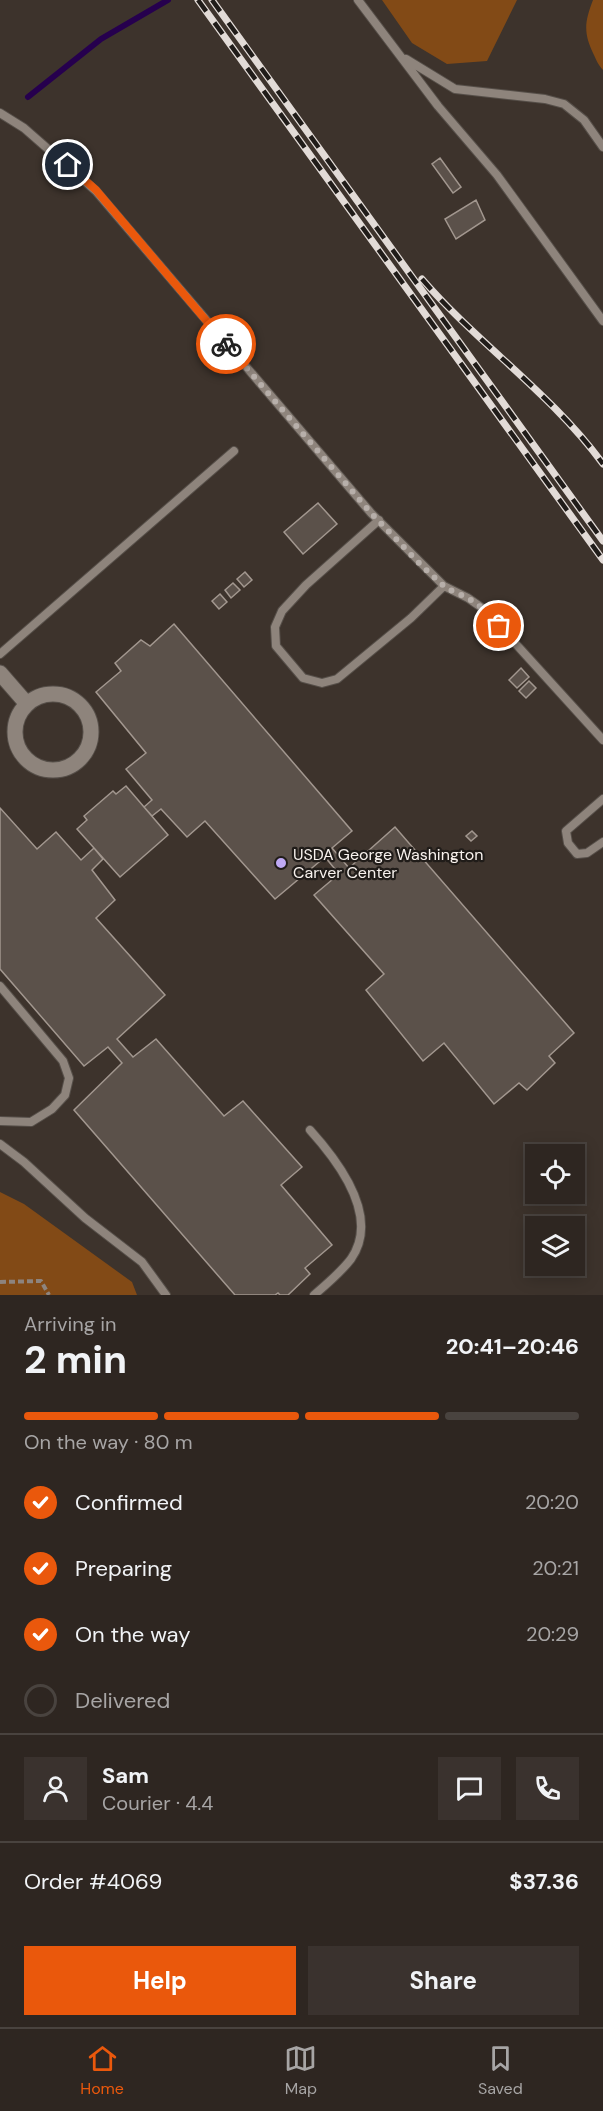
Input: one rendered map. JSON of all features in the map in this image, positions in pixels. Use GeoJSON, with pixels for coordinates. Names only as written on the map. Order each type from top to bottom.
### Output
{"type":"FeatureCollection","features":[{"type":"Feature","properties":{"kind":"street"},"geometry":{"type":"LineString","coordinates":[[0,673],[27,704]]}},
{"type":"Feature","properties":{"kind":"street"},"geometry":{"type":"LineString","coordinates":[[52,694],[64,696],[83,709],[89,719],[90,743],[76,763],[64,769],[51,770],[38,768],[27,760],[19,750],[15,737],[16,724],[27,704],[40,696],[52,694]]}},
{"type":"Feature","properties":{"kind":"lane"},"geometry":{"type":"LineString","coordinates":[[358,0],[438,106],[497,175],[603,321]]}},
{"type":"Feature","properties":{"kind":"lane"},"geometry":{"type":"LineString","coordinates":[[400,55],[455,89],[545,99],[564,104],[584,120],[603,147]]}},
{"type":"Feature","properties":{"kind":"lane"},"geometry":{"type":"LineString","coordinates":[[0,113],[24,128],[96,190],[371,513],[444,586],[485,610],[603,740]]}},
{"type":"Feature","properties":{"kind":"lane"},"geometry":{"type":"LineString","coordinates":[[0,654],[234,451]]}},
{"type":"Feature","properties":{"kind":"lane"},"geometry":{"type":"LineString","coordinates":[[379,520],[306,585],[282,611],[275,627],[276,646],[303,678],[322,683],[337,679],[411,618],[444,586]]}},
{"type":"Feature","properties":{"kind":"lane"},"geometry":{"type":"LineString","coordinates":[[603,799],[566,831],[568,843],[577,854],[587,853],[603,842]]}},
{"type":"Feature","properties":{"kind":"lane"},"geometry":{"type":"LineString","coordinates":[[0,986],[63,1061],[69,1078],[64,1095],[52,1109],[31,1122],[0,1121]]}},
{"type":"Feature","properties":{"kind":"lane"},"geometry":{"type":"LineString","coordinates":[[310,1130],[331,1153],[348,1182],[360,1216],[362,1233],[351,1258],[314,1295]]}},
{"type":"Feature","properties":{"kind":"lane"},"geometry":{"type":"LineString","coordinates":[[0,1144],[24,1162],[85,1218],[142,1262],[166,1295]]}},
{"type":"Feature","properties":{"kind":"path"},"geometry":{"type":"LineString","coordinates":[[0,1282],[41,1281],[49,1295]]}},
{"type":"Feature","properties":{"kind":"shaded area"},"geometry":{"type":"Polygon","coordinates":[[[382,0],[517,0],[487,61],[447,64],[412,43],[382,0]]]}},
{"type":"Feature","properties":{"kind":"shaded area"},"geometry":{"type":"Polygon","coordinates":[[[593,0],[603,0],[603,70],[598,64],[586,33],[588,14],[593,0]]]}},
{"type":"Feature","properties":{"kind":"shaded area"},"geometry":{"type":"Polygon","coordinates":[[[0,1192],[24,1204],[132,1282],[137,1295],[0,1295],[0,1192]]]}},
{"type":"Feature","properties":{"kind":"building"},"geometry":{"type":"Polygon","coordinates":[[[440,158],[461,187],[453,193],[432,164],[440,158]]]}},
{"type":"Feature","properties":{"kind":"building"},"geometry":{"type":"Polygon","coordinates":[[[476,200],[485,220],[456,239],[445,219],[476,200]]]}},
{"type":"Feature","properties":{"kind":"building"},"geometry":{"type":"Polygon","coordinates":[[[318,503],[337,524],[303,554],[284,532],[318,503]]]}},
{"type":"Feature","properties":{"kind":"building"},"geometry":{"type":"Polygon","coordinates":[[[245,572],[252,580],[244,587],[237,579],[245,572]]]}},
{"type":"Feature","properties":{"kind":"building"},"geometry":{"type":"Polygon","coordinates":[[[233,583],[240,590],[231,598],[225,590],[233,583]]]}},
{"type":"Feature","properties":{"kind":"building"},"geometry":{"type":"Polygon","coordinates":[[[220,594],[227,602],[219,609],[212,601],[220,594]]]}},
{"type":"Feature","properties":{"kind":"building","name":"USDA George Washington Carver Center"},"geometry":{"type":"Polygon","coordinates":[[[174,624],[352,831],[332,848],[349,868],[395,827],[574,1033],[549,1056],[555,1063],[527,1090],[519,1083],[494,1104],[444,1043],[423,1061],[366,990],[384,974],[314,895],[339,874],[325,857],[275,899],[205,821],[187,837],[161,809],[152,816],[144,807],[152,800],[126,769],[146,753],[96,692],[121,671],[115,663],[141,640],[150,646],[174,624]]]}},
{"type":"Feature","properties":{"kind":"building"},"geometry":{"type":"Polygon","coordinates":[[[521,668],[529,677],[517,688],[509,680],[521,668]]]}},
{"type":"Feature","properties":{"kind":"building"},"geometry":{"type":"Polygon","coordinates":[[[529,681],[536,688],[526,698],[519,691],[529,681]]]}},
{"type":"Feature","properties":{"kind":"building"},"geometry":{"type":"Polygon","coordinates":[[[126,786],[168,835],[120,877],[77,829],[87,820],[84,816],[113,791],[116,794],[126,786]]]}},
{"type":"Feature","properties":{"kind":"building"},"geometry":{"type":"Polygon","coordinates":[[[0,808],[37,849],[56,832],[81,860],[94,848],[103,859],[92,870],[115,900],[96,918],[165,995],[117,1039],[133,1057],[156,1039],[224,1116],[243,1101],[302,1167],[281,1185],[332,1245],[305,1268],[310,1274],[288,1295],[278,1293],[275,1295],[235,1295],[74,1110],[122,1063],[108,1047],[84,1066],[0,969],[0,808]]]}},
{"type":"Feature","properties":{"kind":"building"},"geometry":{"type":"Polygon","coordinates":[[[472,831],[477,836],[471,841],[466,836],[472,831]]]}},
{"type":"Feature","properties":{"kind":"waterway"},"geometry":{"type":"LineString","coordinates":[[28,97],[101,39],[168,0]]}},
{"type":"Feature","properties":{"kind":"railway"},"geometry":{"type":"LineString","coordinates":[[198,0],[603,560]]}},
{"type":"Feature","properties":{"kind":"railway"},"geometry":{"type":"LineString","coordinates":[[212,0],[603,541]]}},
{"type":"Feature","properties":{"kind":"railway"},"geometry":{"type":"LineString","coordinates":[[422,279],[561,415],[603,464]]}},
{"type":"Feature","properties":{"kind":"way so far"},"geometry":{"type":"LineString","coordinates":[[226,344],[371,513],[422,566],[446,588],[468,598],[485,610],[499,626]]}},
{"type":"Feature","properties":{"kind":"place","name":"USDA George Washington Carver Center"},"geometry":{"type":"Point","coordinates":[281,863]}},
{"type":"Feature","properties":{"kind":"route"},"geometry":{"type":"LineString","coordinates":[[68,165],[96,190],[226,344]]}}]}
